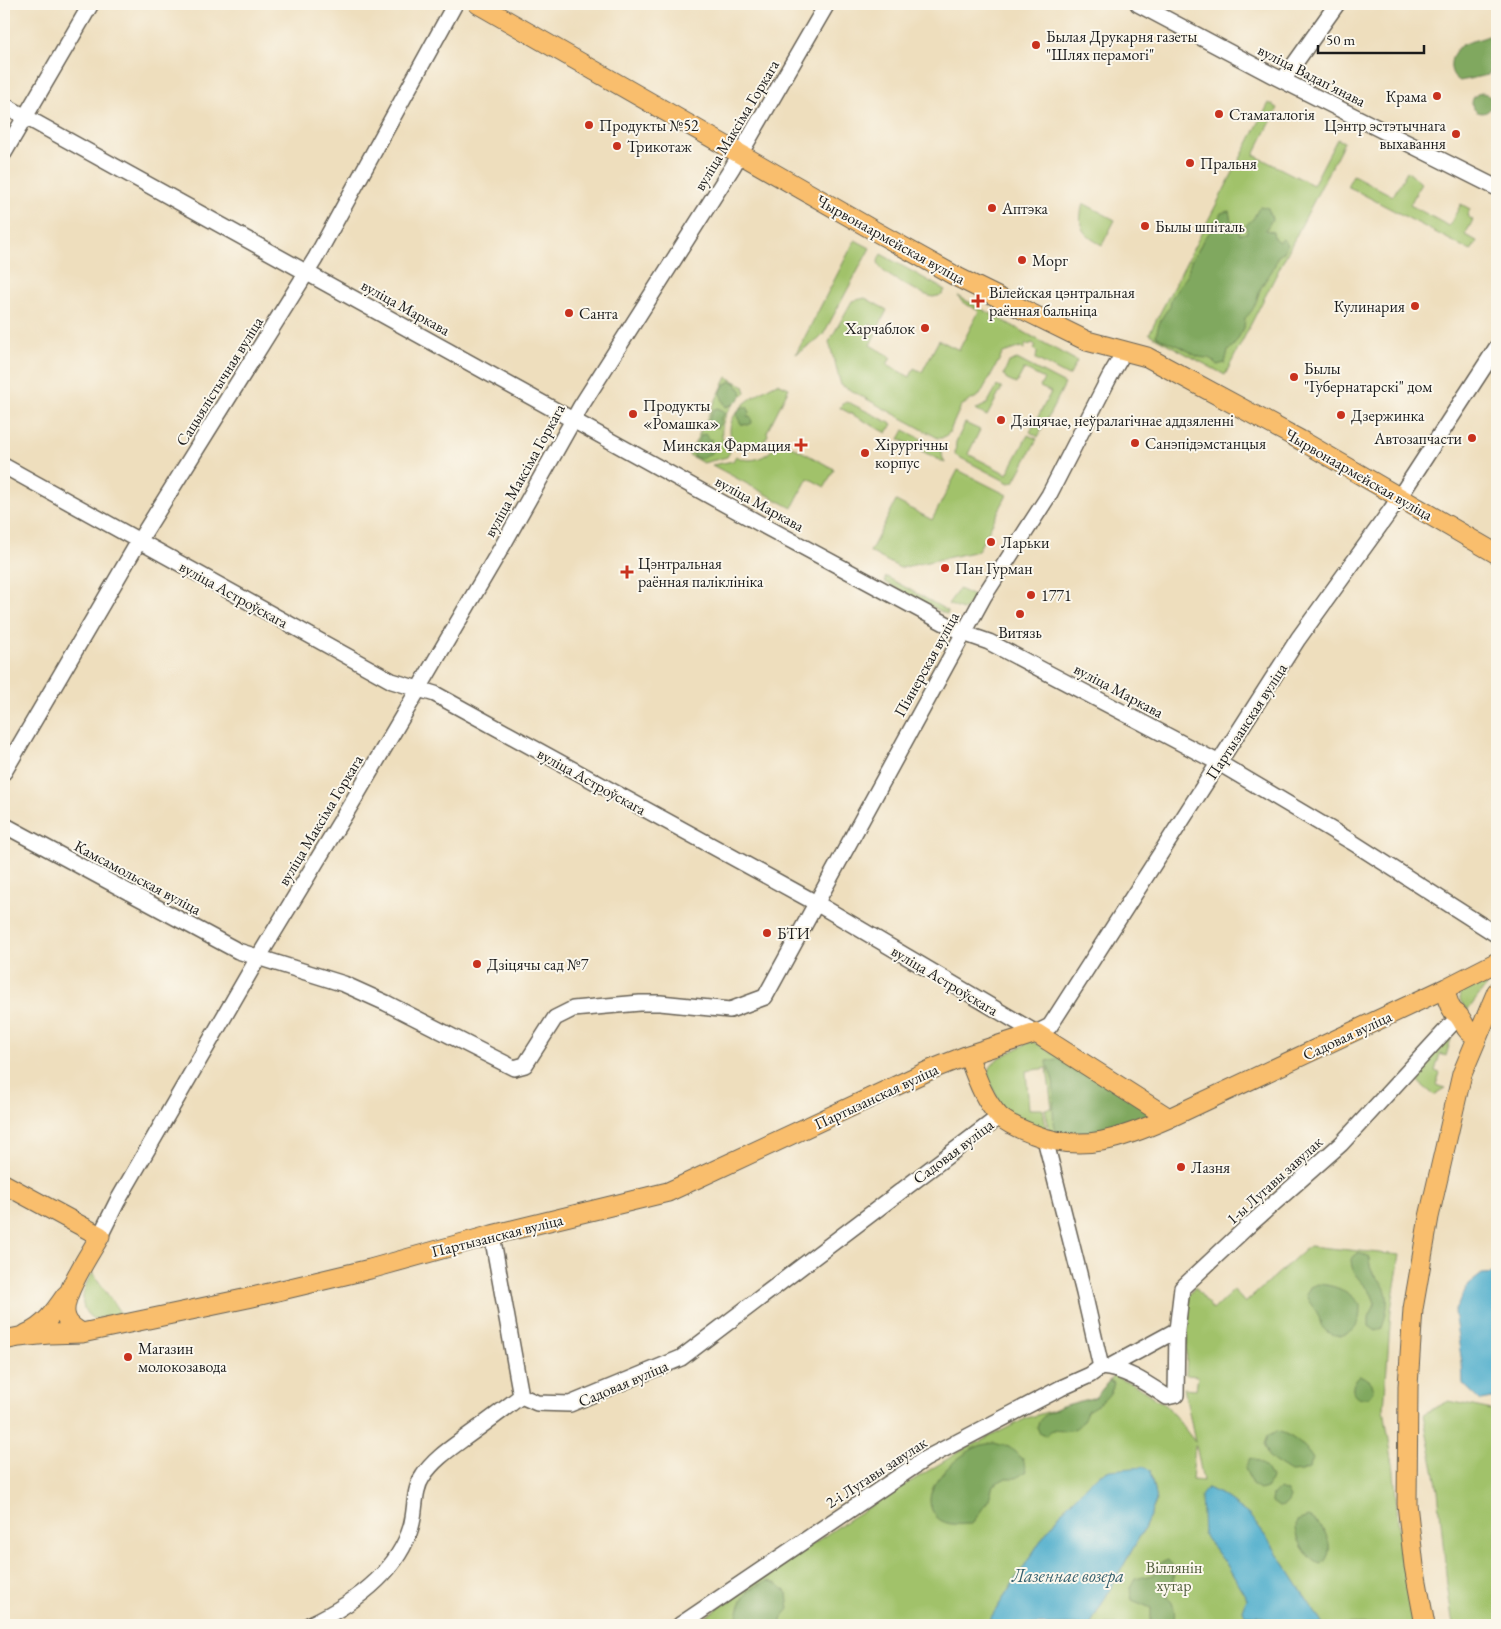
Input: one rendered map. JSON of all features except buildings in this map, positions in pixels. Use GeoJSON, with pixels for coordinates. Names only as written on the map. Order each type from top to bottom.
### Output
{"type":"FeatureCollection","features":[{"type":"Feature","properties":{"kind":"main road","name":"Чырвонаармейская вуліца"},"geometry":{"type":"LineString","coordinates":[[478,4],[959,278],[1087,341],[1147,357],[1304,442],[1497,554]]}},
{"type":"Feature","properties":{"kind":"main road","name":"Садовая вуліца"},"geometry":{"type":"LineString","coordinates":[[1000,1116],[1018,1127],[1045,1139],[1062,1143],[1094,1143],[1114,1140],[1169,1118],[1446,988],[1497,962]]}},
{"type":"Feature","properties":{"kind":"main road"},"geometry":{"type":"LineString","coordinates":[[1446,988],[1446,997],[1453,1011],[1459,1016],[1466,1030],[1477,1036]]}},
{"type":"Feature","properties":{"kind":"main road"},"geometry":{"type":"LineString","coordinates":[[1425,1625],[1414,1566],[1407,1496],[1408,1386],[1413,1309],[1429,1217],[1462,1074],[1497,991]]}},
{"type":"Feature","properties":{"kind":"main road","name":"Партызанская вуліца"},"geometry":{"type":"LineString","coordinates":[[12,1338],[60,1333],[82,1333],[248,1298],[370,1269],[492,1235],[668,1192],[779,1142],[851,1106],[968,1055],[1036,1034]]}},
{"type":"Feature","properties":{"kind":"main road","name":"вуліца Астроўскага"},"geometry":{"type":"LineString","coordinates":[[1036,1034],[1169,1118]]}},
{"type":"Feature","properties":{"kind":"main road"},"geometry":{"type":"LineString","coordinates":[[968,1055],[980,1088],[1000,1116]]}},
{"type":"Feature","properties":{"kind":"main road"},"geometry":{"type":"LineString","coordinates":[[4,1184],[100,1236],[58,1307],[37,1329],[12,1338]]}},
{"type":"Feature","properties":{"kind":"main road"},"geometry":{"type":"LineString","coordinates":[[69,1289],[65,1315],[71,1325],[82,1333]]}},
{"type":"Feature","properties":{"kind":"street"},"geometry":{"type":"LineString","coordinates":[[4,153],[91,4]]}},
{"type":"Feature","properties":{"kind":"street","name":"Сацыялістычная вуліца"},"geometry":{"type":"LineString","coordinates":[[4,772],[140,541],[307,272],[455,4]]}},
{"type":"Feature","properties":{"kind":"street","name":"вуліца Максіма Горкага"},"geometry":{"type":"LineString","coordinates":[[100,1236],[122,1193],[258,958],[353,800],[502,545],[573,419],[740,154],[828,4]]}},
{"type":"Feature","properties":{"kind":"street","name":"вуліца Вадапʼянава"},"geometry":{"type":"LineString","coordinates":[[1138,4],[1497,188]]}},
{"type":"Feature","properties":{"kind":"street"},"geometry":{"type":"LineString","coordinates":[[1283,80],[1337,4]]}},
{"type":"Feature","properties":{"kind":"street","name":"вуліца Маркава"},"geometry":{"type":"LineString","coordinates":[[4,105],[757,522],[963,633],[989,642],[1219,764],[1352,842],[1497,935]]}},
{"type":"Feature","properties":{"kind":"street","name":"Партызанская вуліца"},"geometry":{"type":"LineString","coordinates":[[1036,1034],[1050,1026],[1298,639],[1399,497],[1497,346]]}},
{"type":"Feature","properties":{"kind":"street","name":"Піянерская вуліца"},"geometry":{"type":"LineString","coordinates":[[258,958],[344,984],[514,1068],[525,1065],[555,1018],[573,1009],[660,1003],[730,1010],[764,997],[984,596],[1049,495],[1124,352]]}},
{"type":"Feature","properties":{"kind":"street","name":"вуліца Астроўскага"},"geometry":{"type":"LineString","coordinates":[[4,466],[375,672],[392,681],[435,694],[816,903],[1036,1034]]}},
{"type":"Feature","properties":{"kind":"street","name":"Камсамольская вуліца"},"geometry":{"type":"LineString","coordinates":[[4,825],[238,951],[258,958]]}},
{"type":"Feature","properties":{"kind":"street","name":"1-ы Лугавы завулак"},"geometry":{"type":"LineString","coordinates":[[1105,1367],[1135,1376],[1167,1397],[1176,1395],[1177,1330],[1182,1288],[1246,1228],[1341,1144],[1459,1016]]}},
{"type":"Feature","properties":{"kind":"street","name":"Садовая вуліца"},"geometry":{"type":"LineString","coordinates":[[521,1396],[537,1403],[570,1404],[681,1358],[1000,1116]]}},
{"type":"Feature","properties":{"kind":"street"},"geometry":{"type":"LineString","coordinates":[[1045,1139],[1105,1367]]}},
{"type":"Feature","properties":{"kind":"street"},"geometry":{"type":"LineString","coordinates":[[309,1625],[335,1613],[383,1575],[406,1543],[414,1516],[416,1494],[423,1476],[445,1453],[521,1396],[492,1235]]}},
{"type":"Feature","properties":{"kind":"street","name":"2-і Лугавы завулак"},"geometry":{"type":"LineString","coordinates":[[680,1625],[925,1460],[1061,1388],[1177,1330]]}},
{"type":"Feature","properties":{"kind":"green space"},"geometry":{"type":"Polygon","coordinates":[[[1488,36],[1493,37],[1497,41],[1495,52],[1497,60],[1488,75],[1460,81],[1451,69],[1454,53],[1464,44],[1488,36]]]}},
{"type":"Feature","properties":{"kind":"green space"},"geometry":{"type":"Polygon","coordinates":[[[1482,93],[1489,96],[1492,103],[1489,110],[1482,113],[1475,110],[1472,103],[1475,96],[1482,93]]]}},
{"type":"Feature","properties":{"kind":"green space"},"geometry":{"type":"Polygon","coordinates":[[[1269,103],[1278,108],[1254,155],[1313,185],[1337,139],[1344,142],[1225,375],[1149,334],[1269,103]]]}},
{"type":"Feature","properties":{"kind":"green space"},"geometry":{"type":"Polygon","coordinates":[[[1407,171],[1421,183],[1410,205],[1449,226],[1461,204],[1470,209],[1467,216],[1473,220],[1465,235],[1477,241],[1471,251],[1347,186],[1353,175],[1393,196],[1407,171]]]}},
{"type":"Feature","properties":{"kind":"green space"},"geometry":{"type":"Polygon","coordinates":[[[1083,203],[1115,220],[1102,245],[1089,237],[1082,229],[1080,218],[1083,203]]]}},
{"type":"Feature","properties":{"kind":"green space"},"geometry":{"type":"Polygon","coordinates":[[[1260,206],[1268,208],[1272,219],[1266,230],[1273,232],[1274,238],[1279,242],[1283,239],[1288,244],[1284,252],[1277,257],[1260,290],[1253,309],[1245,318],[1244,328],[1228,351],[1225,363],[1217,365],[1210,358],[1198,356],[1156,336],[1161,320],[1170,307],[1171,299],[1187,275],[1192,258],[1197,253],[1204,238],[1211,231],[1212,223],[1218,220],[1221,213],[1229,211],[1231,221],[1239,226],[1239,234],[1247,233],[1246,225],[1253,219],[1260,206]]]}},
{"type":"Feature","properties":{"kind":"green space"},"geometry":{"type":"Polygon","coordinates":[[[855,240],[870,248],[823,335],[796,354],[855,240]]]}},
{"type":"Feature","properties":{"kind":"green space"},"geometry":{"type":"Polygon","coordinates":[[[881,254],[945,290],[942,295],[933,297],[926,295],[893,278],[881,269],[879,265],[878,261],[881,254]]]}},
{"type":"Feature","properties":{"kind":"green space"},"geometry":{"type":"Polygon","coordinates":[[[958,296],[1077,361],[1070,375],[1068,376],[1036,359],[1037,352],[1034,349],[1036,346],[1031,343],[1030,345],[1026,344],[1024,349],[1021,347],[1003,353],[980,395],[961,406],[949,433],[942,438],[938,438],[841,385],[829,342],[852,301],[865,298],[887,310],[878,328],[870,324],[868,328],[876,333],[870,345],[891,357],[887,365],[910,377],[914,368],[922,372],[939,340],[959,350],[979,311],[962,302],[958,296]]]}},
{"type":"Feature","properties":{"kind":"green space"},"geometry":{"type":"Polygon","coordinates":[[[1017,359],[1065,384],[1038,437],[1030,432],[1051,392],[1040,387],[1044,379],[1024,369],[1016,384],[1007,380],[1004,374],[1009,362],[1017,359]]]}},
{"type":"Feature","properties":{"kind":"green space"},"geometry":{"type":"Polygon","coordinates":[[[727,377],[744,386],[746,393],[727,412],[724,420],[722,437],[730,452],[727,457],[703,463],[689,455],[727,377]]]}},
{"type":"Feature","properties":{"kind":"green space"},"geometry":{"type":"Polygon","coordinates":[[[731,381],[736,383],[741,390],[742,396],[734,404],[726,407],[721,392],[723,386],[731,381]]]}},
{"type":"Feature","properties":{"kind":"green space"},"geometry":{"type":"Polygon","coordinates":[[[777,383],[789,388],[767,432],[768,435],[760,445],[752,449],[744,449],[736,445],[730,429],[733,418],[749,400],[777,383]]]}},
{"type":"Feature","properties":{"kind":"green space"},"geometry":{"type":"Polygon","coordinates":[[[997,386],[1002,388],[987,416],[975,410],[987,404],[997,386]]]}},
{"type":"Feature","properties":{"kind":"green space"},"geometry":{"type":"Polygon","coordinates":[[[846,401],[892,424],[887,433],[840,408],[846,401]]]}},
{"type":"Feature","properties":{"kind":"green space"},"geometry":{"type":"Polygon","coordinates":[[[743,407],[747,407],[750,412],[747,417],[751,417],[752,423],[748,425],[741,424],[737,416],[738,411],[743,407]]]}},
{"type":"Feature","properties":{"kind":"green space"},"geometry":{"type":"Polygon","coordinates":[[[718,408],[724,412],[721,422],[717,428],[709,426],[708,421],[714,409],[718,408]]]}},
{"type":"Feature","properties":{"kind":"green space"},"geometry":{"type":"Polygon","coordinates":[[[965,423],[980,430],[968,454],[1007,474],[1028,435],[1037,439],[1014,482],[1009,483],[955,455],[956,442],[965,423]]]}},
{"type":"Feature","properties":{"kind":"green space"},"geometry":{"type":"Polygon","coordinates":[[[904,430],[939,448],[945,463],[899,439],[904,430]]]}},
{"type":"Feature","properties":{"kind":"green space"},"geometry":{"type":"Polygon","coordinates":[[[706,434],[708,439],[712,440],[709,443],[713,452],[700,459],[695,457],[693,453],[701,435],[706,434]]]}},
{"type":"Feature","properties":{"kind":"green space"},"geometry":{"type":"Polygon","coordinates":[[[780,440],[834,469],[825,487],[808,478],[792,508],[712,465],[733,461],[736,456],[749,460],[761,457],[772,450],[780,440]]]}},
{"type":"Feature","properties":{"kind":"green space"},"geometry":{"type":"Polygon","coordinates":[[[958,470],[1007,495],[978,551],[900,568],[870,552],[896,501],[932,520],[958,470]]]}},
{"type":"Feature","properties":{"kind":"green space"},"geometry":{"type":"Polygon","coordinates":[[[887,577],[948,611],[948,613],[946,614],[885,582],[887,577]]]}},
{"type":"Feature","properties":{"kind":"green space"},"geometry":{"type":"Polygon","coordinates":[[[959,589],[974,596],[967,608],[962,610],[948,604],[959,589]]]}},
{"type":"Feature","properties":{"kind":"green space"},"geometry":{"type":"Polygon","coordinates":[[[1481,981],[1486,986],[1468,1010],[1460,1000],[1461,991],[1469,984],[1481,981]]]}},
{"type":"Feature","properties":{"kind":"green space"},"geometry":{"type":"Polygon","coordinates":[[[1443,1038],[1451,1039],[1446,1056],[1440,1054],[1435,1071],[1440,1073],[1436,1085],[1446,1088],[1434,1095],[1412,1077],[1443,1038]]]}},
{"type":"Feature","properties":{"kind":"green space"},"geometry":{"type":"Polygon","coordinates":[[[1032,1041],[1157,1115],[1098,1137],[1050,1134],[1045,1109],[1052,1108],[1047,1068],[1026,1071],[1029,1109],[1043,1109],[1047,1134],[1005,1113],[988,1079],[990,1068],[997,1059],[1032,1041]]]}},
{"type":"Feature","properties":{"kind":"green space"},"geometry":{"type":"Polygon","coordinates":[[[1066,1057],[1152,1112],[1148,1120],[1140,1119],[1135,1125],[1126,1125],[1120,1131],[1103,1137],[1084,1137],[1057,1133],[1053,1112],[1054,1091],[1047,1061],[1066,1057]]]}},
{"type":"Feature","properties":{"kind":"green space","name":"Віллянін хутар"},"geometry":{"type":"Polygon","coordinates":[[[1309,1246],[1400,1255],[1391,1310],[1384,1409],[1394,1471],[1401,1557],[1416,1625],[1323,1625],[1272,1545],[1249,1515],[1220,1494],[1207,1488],[1203,1534],[1227,1565],[1247,1599],[1243,1610],[1245,1615],[1260,1615],[1269,1620],[1272,1625],[1090,1625],[1145,1527],[1156,1502],[1150,1470],[1144,1467],[1067,1505],[1043,1537],[986,1625],[693,1625],[851,1518],[959,1452],[1027,1418],[1096,1397],[1113,1376],[1135,1385],[1167,1406],[1195,1442],[1184,1388],[1196,1389],[1198,1376],[1186,1375],[1189,1295],[1195,1287],[1213,1310],[1234,1290],[1245,1303],[1309,1246]],[[1196,1445],[1192,1480],[1203,1481],[1196,1445]]]}},
{"type":"Feature","properties":{"kind":"green space"},"geometry":{"type":"Polygon","coordinates":[[[1358,1253],[1369,1258],[1371,1269],[1383,1285],[1387,1295],[1386,1312],[1382,1328],[1376,1331],[1369,1326],[1369,1318],[1375,1305],[1372,1294],[1357,1277],[1352,1266],[1351,1259],[1358,1253]]]}},
{"type":"Feature","properties":{"kind":"green space"},"geometry":{"type":"Polygon","coordinates":[[[93,1273],[121,1314],[94,1319],[88,1315],[83,1304],[83,1298],[86,1284],[93,1273]]]}},
{"type":"Feature","properties":{"kind":"green space"},"geometry":{"type":"Polygon","coordinates":[[[1317,1284],[1347,1292],[1360,1305],[1358,1322],[1350,1332],[1337,1335],[1328,1332],[1322,1327],[1317,1313],[1306,1295],[1310,1287],[1317,1284]]]}},
{"type":"Feature","properties":{"kind":"green space"},"geometry":{"type":"Polygon","coordinates":[[[1360,1375],[1368,1379],[1372,1386],[1373,1392],[1368,1398],[1358,1397],[1353,1391],[1354,1383],[1360,1375]]]}},
{"type":"Feature","properties":{"kind":"green space"},"geometry":{"type":"Polygon","coordinates":[[[1109,1381],[1114,1383],[1110,1393],[1104,1400],[1087,1411],[1078,1426],[1065,1431],[1052,1430],[1045,1436],[1040,1434],[1037,1427],[1040,1420],[1046,1414],[1062,1406],[1096,1397],[1109,1381]]]}},
{"type":"Feature","properties":{"kind":"green space"},"geometry":{"type":"Polygon","coordinates":[[[1449,1401],[1497,1411],[1497,1625],[1453,1625],[1447,1585],[1438,1490],[1423,1414],[1449,1401]]]}},
{"type":"Feature","properties":{"kind":"green space"},"geometry":{"type":"Polygon","coordinates":[[[1277,1431],[1293,1438],[1306,1449],[1313,1459],[1309,1468],[1291,1472],[1268,1456],[1264,1446],[1267,1436],[1277,1431]]]}},
{"type":"Feature","properties":{"kind":"green space"},"geometry":{"type":"Polygon","coordinates":[[[994,1443],[1009,1447],[1023,1459],[1026,1471],[1017,1478],[1006,1478],[993,1485],[989,1499],[972,1524],[949,1524],[939,1519],[932,1510],[930,1500],[936,1481],[961,1456],[981,1445],[994,1443]]]}},
{"type":"Feature","properties":{"kind":"green space"},"geometry":{"type":"Polygon","coordinates":[[[1250,1458],[1260,1463],[1268,1471],[1271,1478],[1267,1488],[1260,1490],[1252,1485],[1245,1468],[1250,1458]]]}},
{"type":"Feature","properties":{"kind":"green space"},"geometry":{"type":"Polygon","coordinates":[[[1280,1489],[1287,1492],[1290,1497],[1286,1504],[1279,1507],[1272,1502],[1273,1494],[1280,1489]]]}},
{"type":"Feature","properties":{"kind":"green space"},"geometry":{"type":"Polygon","coordinates":[[[1308,1517],[1320,1526],[1327,1538],[1329,1551],[1327,1558],[1322,1564],[1311,1558],[1299,1540],[1296,1527],[1297,1521],[1308,1517]]]}},
{"type":"Feature","properties":{"kind":"green space"},"geometry":{"type":"Polygon","coordinates":[[[1168,1560],[1174,1567],[1173,1581],[1168,1589],[1168,1598],[1174,1608],[1174,1621],[1170,1625],[1154,1625],[1151,1621],[1151,1608],[1132,1600],[1130,1588],[1135,1579],[1153,1575],[1161,1563],[1168,1560]]]}},
{"type":"Feature","properties":{"kind":"green space"},"geometry":{"type":"Polygon","coordinates":[[[769,1581],[778,1584],[787,1593],[789,1609],[782,1617],[780,1625],[726,1625],[737,1616],[741,1603],[747,1593],[756,1586],[769,1581]]]}},
{"type":"Feature","properties":{"kind":"water"},"geometry":{"type":"Polygon","coordinates":[[[1497,1273],[1497,1398],[1481,1401],[1463,1384],[1462,1363],[1454,1312],[1469,1284],[1482,1274],[1497,1273]]]}},
{"type":"Feature","properties":{"kind":"water","name":"Лазеннае возера"},"geometry":{"type":"Polygon","coordinates":[[[1144,1467],[1150,1470],[1156,1501],[1145,1527],[1090,1625],[986,1625],[1043,1537],[1067,1505],[1098,1475],[1110,1470],[1144,1467]]]}},
{"type":"Feature","properties":{"kind":"water"},"geometry":{"type":"Polygon","coordinates":[[[1207,1488],[1220,1494],[1249,1515],[1272,1545],[1323,1625],[1272,1625],[1263,1616],[1245,1615],[1243,1610],[1247,1599],[1227,1565],[1203,1534],[1201,1496],[1207,1488]]]}},
{"type":"Feature","properties":{"kind":"place","name":"Былая Друкарня газеты \"Шлях перамогі\""},"geometry":{"type":"Point","coordinates":[1036,45]}},
{"type":"Feature","properties":{"kind":"place","name":"Крама"},"geometry":{"type":"Point","coordinates":[1437,96]}},
{"type":"Feature","properties":{"kind":"place","name":"Стаматалогія"},"geometry":{"type":"Point","coordinates":[1219,114]}},
{"type":"Feature","properties":{"kind":"place","name":"Продукты №52"},"geometry":{"type":"Point","coordinates":[589,125]}},
{"type":"Feature","properties":{"kind":"place","name":"Цэнтр эстэтычнага выхавання"},"geometry":{"type":"Point","coordinates":[1456,134]}},
{"type":"Feature","properties":{"kind":"place","name":"Трикотаж"},"geometry":{"type":"Point","coordinates":[617,146]}},
{"type":"Feature","properties":{"kind":"place","name":"Пральня"},"geometry":{"type":"Point","coordinates":[1190,163]}},
{"type":"Feature","properties":{"kind":"place","name":"Аптэка"},"geometry":{"type":"Point","coordinates":[992,208]}},
{"type":"Feature","properties":{"kind":"place","name":"Былы шпіталь"},"geometry":{"type":"Point","coordinates":[1145,226]}},
{"type":"Feature","properties":{"kind":"place","name":"Морг"},"geometry":{"type":"Point","coordinates":[1022,260]}},
{"type":"Feature","properties":{"kind":"place","name":"Вілейская цэнтральная раённая бальніца"},"geometry":{"type":"Point","coordinates":[978,301]}},
{"type":"Feature","properties":{"kind":"place","name":"Кулинария"},"geometry":{"type":"Point","coordinates":[1415,306]}},
{"type":"Feature","properties":{"kind":"place","name":"Санта"},"geometry":{"type":"Point","coordinates":[569,313]}},
{"type":"Feature","properties":{"kind":"place","name":"Харчаблок"},"geometry":{"type":"Point","coordinates":[925,328]}},
{"type":"Feature","properties":{"kind":"place","name":"Былы \"Губернатарскі\" дом"},"geometry":{"type":"Point","coordinates":[1294,377]}},
{"type":"Feature","properties":{"kind":"place","name":"Продукты «Ромашка»"},"geometry":{"type":"Point","coordinates":[633,414]}},
{"type":"Feature","properties":{"kind":"place","name":"Дзержинка"},"geometry":{"type":"Point","coordinates":[1341,415]}},
{"type":"Feature","properties":{"kind":"place","name":"Дзіцячае, неўралагічнае аддзяленні"},"geometry":{"type":"Point","coordinates":[1001,420]}},
{"type":"Feature","properties":{"kind":"place","name":"Автозапчасти"},"geometry":{"type":"Point","coordinates":[1472,438]}},
{"type":"Feature","properties":{"kind":"place","name":"Санэпідэмстанцыя"},"geometry":{"type":"Point","coordinates":[1135,443]}},
{"type":"Feature","properties":{"kind":"place","name":"Минская Фармация"},"geometry":{"type":"Point","coordinates":[801,445]}},
{"type":"Feature","properties":{"kind":"place","name":"Хірургічны корпус"},"geometry":{"type":"Point","coordinates":[865,453]}},
{"type":"Feature","properties":{"kind":"place","name":"Ларьки"},"geometry":{"type":"Point","coordinates":[991,542]}},
{"type":"Feature","properties":{"kind":"place","name":"Пан Гурман"},"geometry":{"type":"Point","coordinates":[945,568]}},
{"type":"Feature","properties":{"kind":"place","name":"Цэнтральная раённая паліклініка"},"geometry":{"type":"Point","coordinates":[627,572]}},
{"type":"Feature","properties":{"kind":"place","name":"1771"},"geometry":{"type":"Point","coordinates":[1031,595]}},
{"type":"Feature","properties":{"kind":"place","name":"Витязь"},"geometry":{"type":"Point","coordinates":[1020,614]}},
{"type":"Feature","properties":{"kind":"place","name":"БТИ"},"geometry":{"type":"Point","coordinates":[767,933]}},
{"type":"Feature","properties":{"kind":"place","name":"Дзіцячы сад №7"},"geometry":{"type":"Point","coordinates":[477,964]}},
{"type":"Feature","properties":{"kind":"place","name":"Лазня"},"geometry":{"type":"Point","coordinates":[1181,1167]}},
{"type":"Feature","properties":{"kind":"place","name":"Магазин молокозавода"},"geometry":{"type":"Point","coordinates":[128,1357]}}]}
